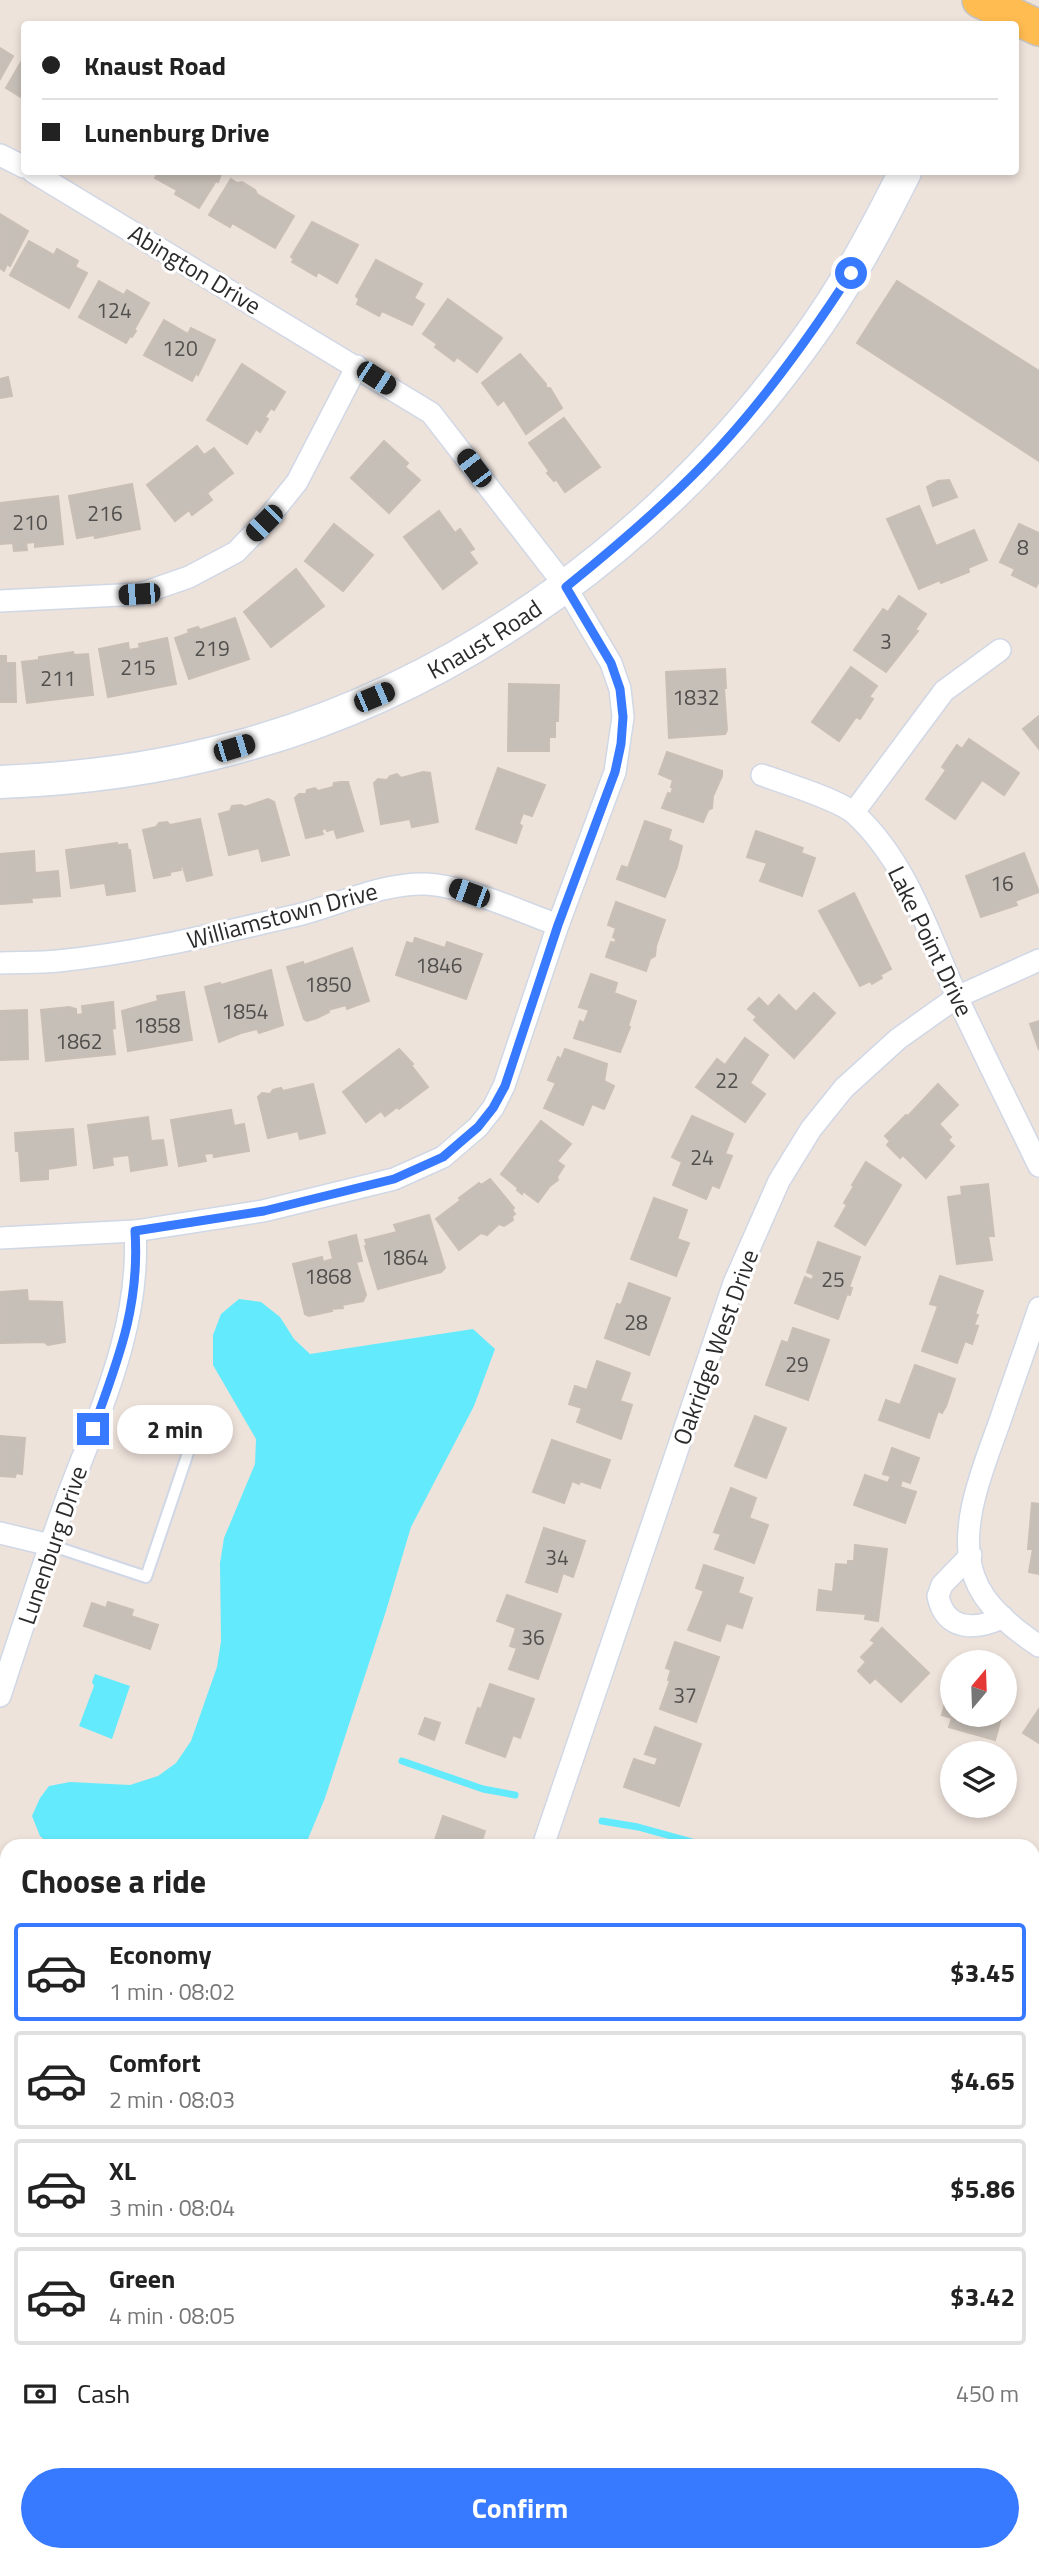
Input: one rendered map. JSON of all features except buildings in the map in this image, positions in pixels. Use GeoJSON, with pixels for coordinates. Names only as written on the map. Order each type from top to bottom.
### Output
{"type":"FeatureCollection","features":[{"type":"Feature","properties":{"kind":"main road"},"geometry":{"type":"LineString","coordinates":[[986,7],[1039,28]]}},
{"type":"Feature","properties":{"kind":"main road","name":"Knaust Road"},"geometry":{"type":"LineString","coordinates":[[0,782],[109,774],[234,748],[295,730],[400,686],[468,649],[566,587],[664,503],[704,465],[744,419],[807,341],[883,218],[904,175]]}},
{"type":"Feature","properties":{"kind":"street"},"geometry":{"type":"LineString","coordinates":[[0,155],[21,166]]}},
{"type":"Feature","properties":{"kind":"street","name":"Abington Drive"},"geometry":{"type":"LineString","coordinates":[[38,175],[431,413],[566,587]]}},
{"type":"Feature","properties":{"kind":"street"},"geometry":{"type":"LineString","coordinates":[[0,601],[139,594],[189,577],[236,552],[297,482],[357,366]]}},
{"type":"Feature","properties":{"kind":"street"},"geometry":{"type":"LineString","coordinates":[[0,1238],[135,1231],[264,1211],[394,1179],[443,1157],[478,1127],[505,1086],[558,925],[615,772],[623,717],[620,689],[611,663],[566,587]]}},
{"type":"Feature","properties":{"kind":"street"},"geometry":{"type":"LineString","coordinates":[[854,812],[944,691],[1000,650]]}},
{"type":"Feature","properties":{"kind":"street","name":"Lake Point Drive"},"geometry":{"type":"LineString","coordinates":[[762,775],[854,812],[890,856],[913,896],[957,997],[1039,1166]]}},
{"type":"Feature","properties":{"kind":"street","name":"Williamstown Drive"},"geometry":{"type":"LineString","coordinates":[[0,963],[58,961],[187,941],[308,912],[385,888],[407,884],[455,888],[558,925]]}},
{"type":"Feature","properties":{"kind":"street","name":"Oakridge West Drive"},"geometry":{"type":"LineString","coordinates":[[545,1839],[734,1283],[779,1181],[811,1129],[844,1087],[898,1039],[957,997],[1039,960]]}},
{"type":"Feature","properties":{"kind":"street","name":"Lunenburg Drive"},"geometry":{"type":"LineString","coordinates":[[0,1696],[50,1545],[118,1360],[135,1287],[135,1231]]}},
{"type":"Feature","properties":{"kind":"street"},"geometry":{"type":"LineString","coordinates":[[1039,1308],[976,1490],[968,1537],[973,1575],[982,1593],[1003,1616],[1039,1646]]}},
{"type":"Feature","properties":{"kind":"street"},"geometry":{"type":"LineString","coordinates":[[0,1533],[50,1545]]}},
{"type":"Feature","properties":{"kind":"street"},"geometry":{"type":"LineString","coordinates":[[971,1555],[942,1585],[938,1596],[944,1615],[960,1625],[979,1625],[1003,1616]]}},
{"type":"Feature","properties":{"kind":"lane"},"geometry":{"type":"LineString","coordinates":[[50,1545],[146,1577],[195,1432]]}},
{"type":"Feature","properties":{"kind":"water"},"geometry":{"type":"Polygon","coordinates":[[[239,1299],[261,1302],[280,1317],[294,1339],[310,1354],[473,1329],[495,1349],[474,1406],[411,1527],[325,1798],[308,1839],[44,1839],[32,1816],[49,1786],[70,1782],[130,1785],[158,1776],[176,1763],[191,1741],[217,1667],[221,1641],[220,1563],[224,1538],[255,1464],[256,1439],[213,1365],[213,1335],[221,1314],[239,1299]]]}},
{"type":"Feature","properties":{"kind":"water"},"geometry":{"type":"Polygon","coordinates":[[[95,1674],[130,1686],[112,1739],[79,1726],[94,1686],[92,1682],[95,1674]]]}},
{"type":"Feature","properties":{"kind":"waterway"},"geometry":{"type":"LineString","coordinates":[[402,1761],[483,1789],[515,1795]]}},
{"type":"Feature","properties":{"kind":"waterway"},"geometry":{"type":"LineString","coordinates":[[602,1821],[682,1839]]}},
{"type":"Feature","properties":{"kind":"route"},"geometry":{"type":"LineString","coordinates":[[93,1429],[118,1360],[132,1310],[137,1265],[135,1231],[264,1211],[394,1179],[443,1157],[478,1127],[493,1108],[505,1086],[558,925],[615,772],[621,744],[623,717],[620,689],[611,663],[566,587],[636,529],[704,465],[807,341],[851,273]]}}]}
